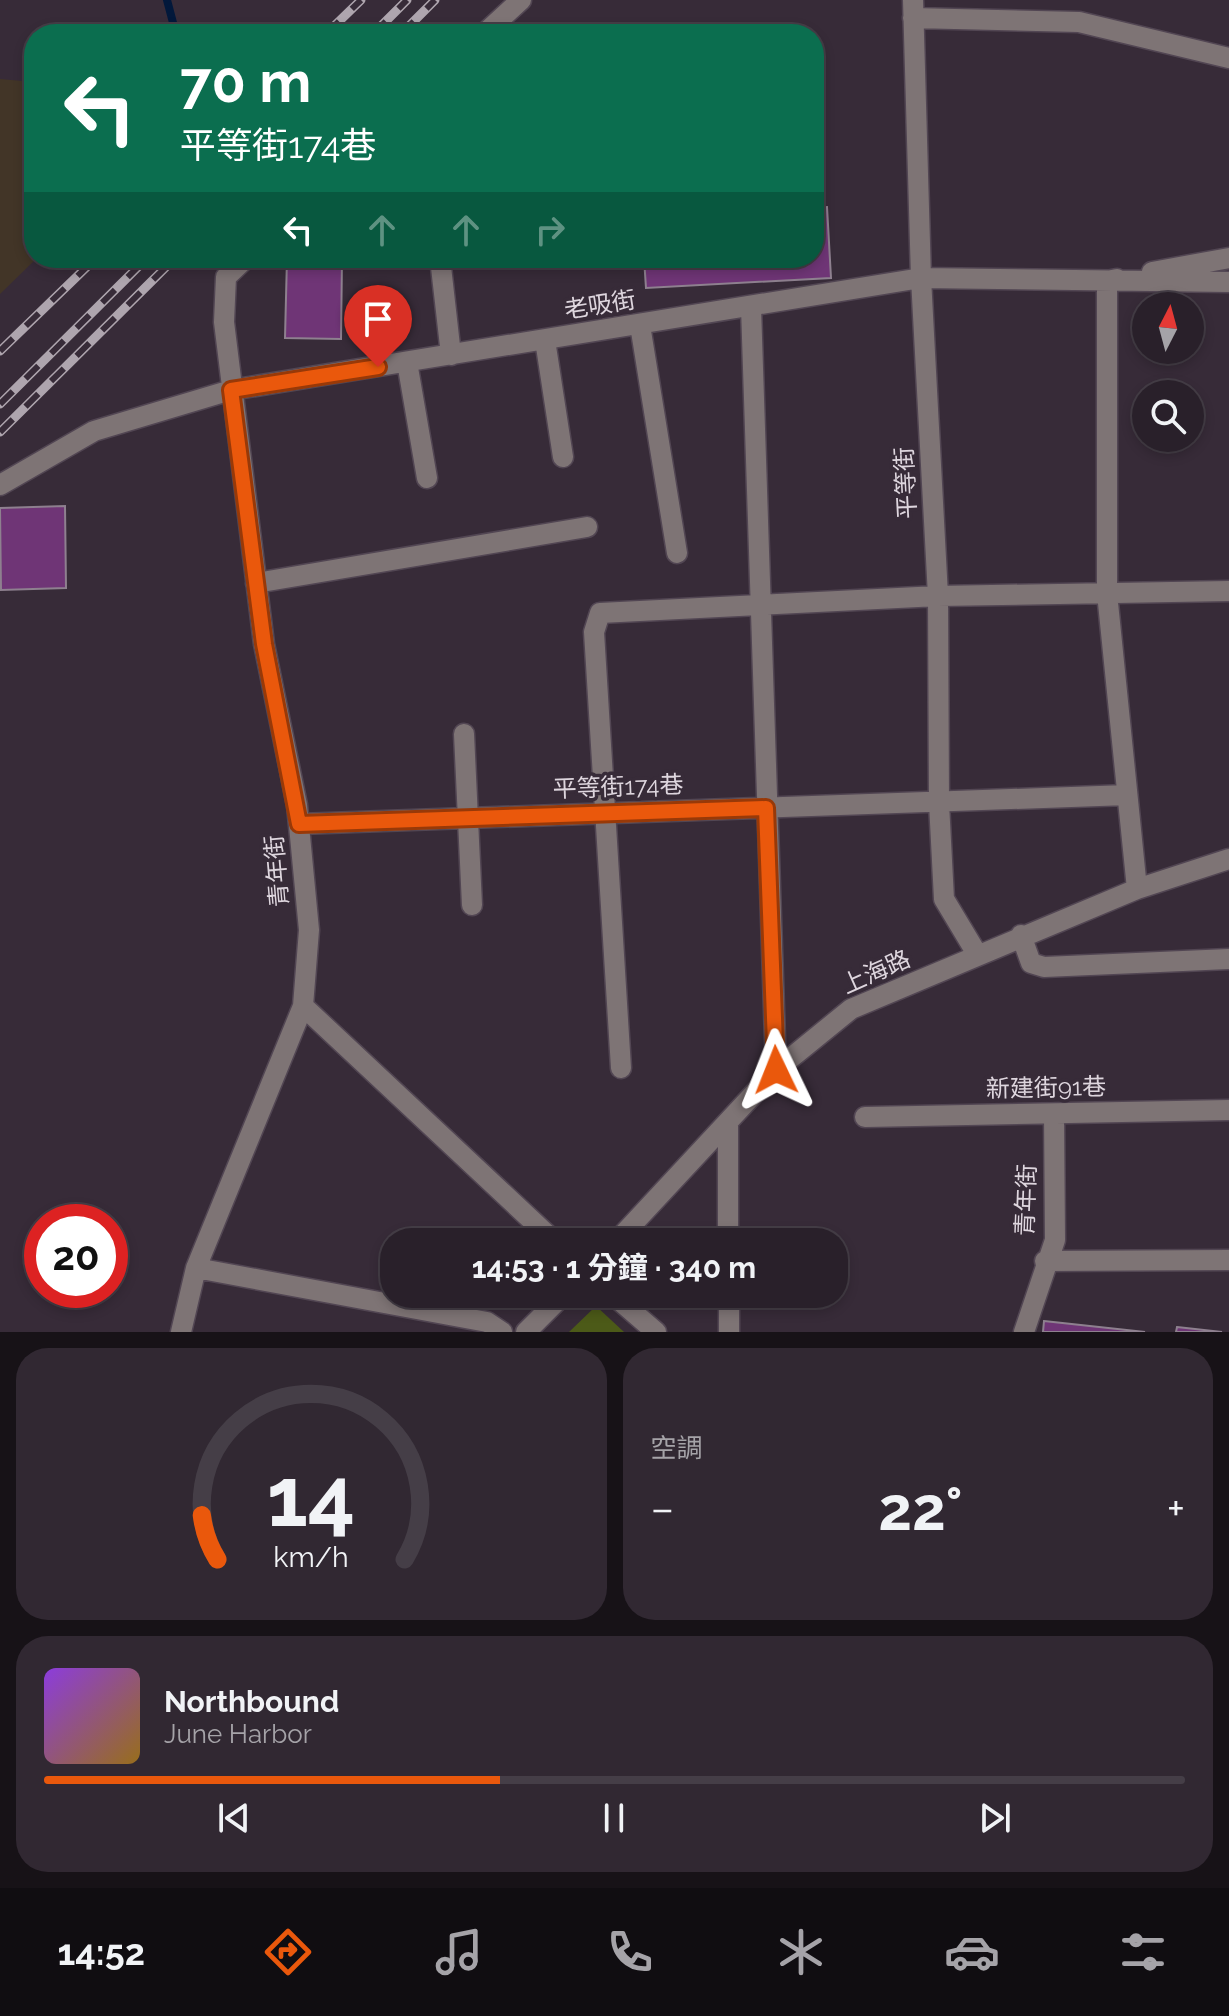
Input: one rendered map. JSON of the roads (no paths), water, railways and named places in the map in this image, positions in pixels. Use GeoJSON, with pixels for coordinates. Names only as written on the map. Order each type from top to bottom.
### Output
{"type":"FeatureCollection","features":[{"type":"Feature","properties":{"kind":"street"},"geometry":{"type":"LineString","coordinates":[[495,24],[521,0]]}},
{"type":"Feature","properties":{"kind":"street"},"geometry":{"type":"LineString","coordinates":[[913,9],[1079,22],[1229,58]]}},
{"type":"Feature","properties":{"kind":"street","name":"平等街"},"geometry":{"type":"LineString","coordinates":[[913,9],[921,278],[938,596],[939,803],[944,899],[977,954]]}},
{"type":"Feature","properties":{"kind":"street"},"geometry":{"type":"LineString","coordinates":[[1137,889],[1107,593],[1107,281],[1229,258]]}},
{"type":"Feature","properties":{"kind":"street","name":"青年街"},"geometry":{"type":"LineString","coordinates":[[181,1332],[196,1268],[303,1006],[309,930],[299,824],[264,644],[231,390],[224,322],[226,277],[235,268]]}},
{"type":"Feature","properties":{"kind":"street"},"geometry":{"type":"LineString","coordinates":[[441,268],[451,355]]}},
{"type":"Feature","properties":{"kind":"street","name":"老吸街"},"geometry":{"type":"LineString","coordinates":[[0,485],[94,431],[231,390],[921,278],[1229,282]]}},
{"type":"Feature","properties":{"kind":"street"},"geometry":{"type":"LineString","coordinates":[[751,307],[776,1070]]}},
{"type":"Feature","properties":{"kind":"street"},"geometry":{"type":"LineString","coordinates":[[640,325],[677,553]]}},
{"type":"Feature","properties":{"kind":"street"},"geometry":{"type":"LineString","coordinates":[[545,340],[563,457]]}},
{"type":"Feature","properties":{"kind":"street"},"geometry":{"type":"LineString","coordinates":[[407,362],[427,478]]}},
{"type":"Feature","properties":{"kind":"street"},"geometry":{"type":"LineString","coordinates":[[256,583],[587,527]]}},
{"type":"Feature","properties":{"kind":"street"},"geometry":{"type":"LineString","coordinates":[[621,1068],[594,632],[600,613],[938,596],[1229,591]]}},
{"type":"Feature","properties":{"kind":"street"},"geometry":{"type":"LineString","coordinates":[[464,734],[472,905]]}},
{"type":"Feature","properties":{"kind":"street","name":"平等街174巷"},"geometry":{"type":"LineString","coordinates":[[299,824],[1127,795]]}},
{"type":"Feature","properties":{"kind":"street","name":"上海路"},"geometry":{"type":"LineString","coordinates":[[630,1228],[728,1126],[776,1070],[851,1009],[1021,935],[1137,889],[1229,859]]}},
{"type":"Feature","properties":{"kind":"street"},"geometry":{"type":"LineString","coordinates":[[1021,935],[1031,963],[1044,967],[1229,959]]}},
{"type":"Feature","properties":{"kind":"street"},"geometry":{"type":"LineString","coordinates":[[303,1006],[540,1228]]}},
{"type":"Feature","properties":{"kind":"street","name":"新建街91巷"},"geometry":{"type":"LineString","coordinates":[[865,1117],[1229,1110]]}},
{"type":"Feature","properties":{"kind":"street","name":"青年街"},"geometry":{"type":"LineString","coordinates":[[1024,1332],[1045,1261],[1055,1240],[1054,1114]]}},
{"type":"Feature","properties":{"kind":"street"},"geometry":{"type":"LineString","coordinates":[[728,1126],[728,1228]]}},
{"type":"Feature","properties":{"kind":"street"},"geometry":{"type":"LineString","coordinates":[[1045,1261],[1229,1260]]}},
{"type":"Feature","properties":{"kind":"street"},"geometry":{"type":"LineString","coordinates":[[196,1268],[487,1322],[502,1332]]}},
{"type":"Feature","properties":{"kind":"street"},"geometry":{"type":"LineString","coordinates":[[526,1332],[550,1308]]}},
{"type":"Feature","properties":{"kind":"street"},"geometry":{"type":"LineString","coordinates":[[628,1308],[656,1332]]}},
{"type":"Feature","properties":{"kind":"street"},"geometry":{"type":"LineString","coordinates":[[729,1308],[729,1332]]}},
{"type":"Feature","properties":{"kind":"waterway"},"geometry":{"type":"LineString","coordinates":[[167,0],[173,24]]}},
{"type":"Feature","properties":{"kind":"railway"},"geometry":{"type":"LineString","coordinates":[[336,24],[361,0]]}},
{"type":"Feature","properties":{"kind":"railway"},"geometry":{"type":"LineString","coordinates":[[383,24],[407,0]]}},
{"type":"Feature","properties":{"kind":"railway"},"geometry":{"type":"LineString","coordinates":[[411,24],[435,0]]}},
{"type":"Feature","properties":{"kind":"railway"},"geometry":{"type":"LineString","coordinates":[[0,351],[86,268]]}},
{"type":"Feature","properties":{"kind":"railway"},"geometry":{"type":"LineString","coordinates":[[0,404],[137,268]]}},
{"type":"Feature","properties":{"kind":"railway"},"geometry":{"type":"LineString","coordinates":[[0,432],[165,268]]}}]}
